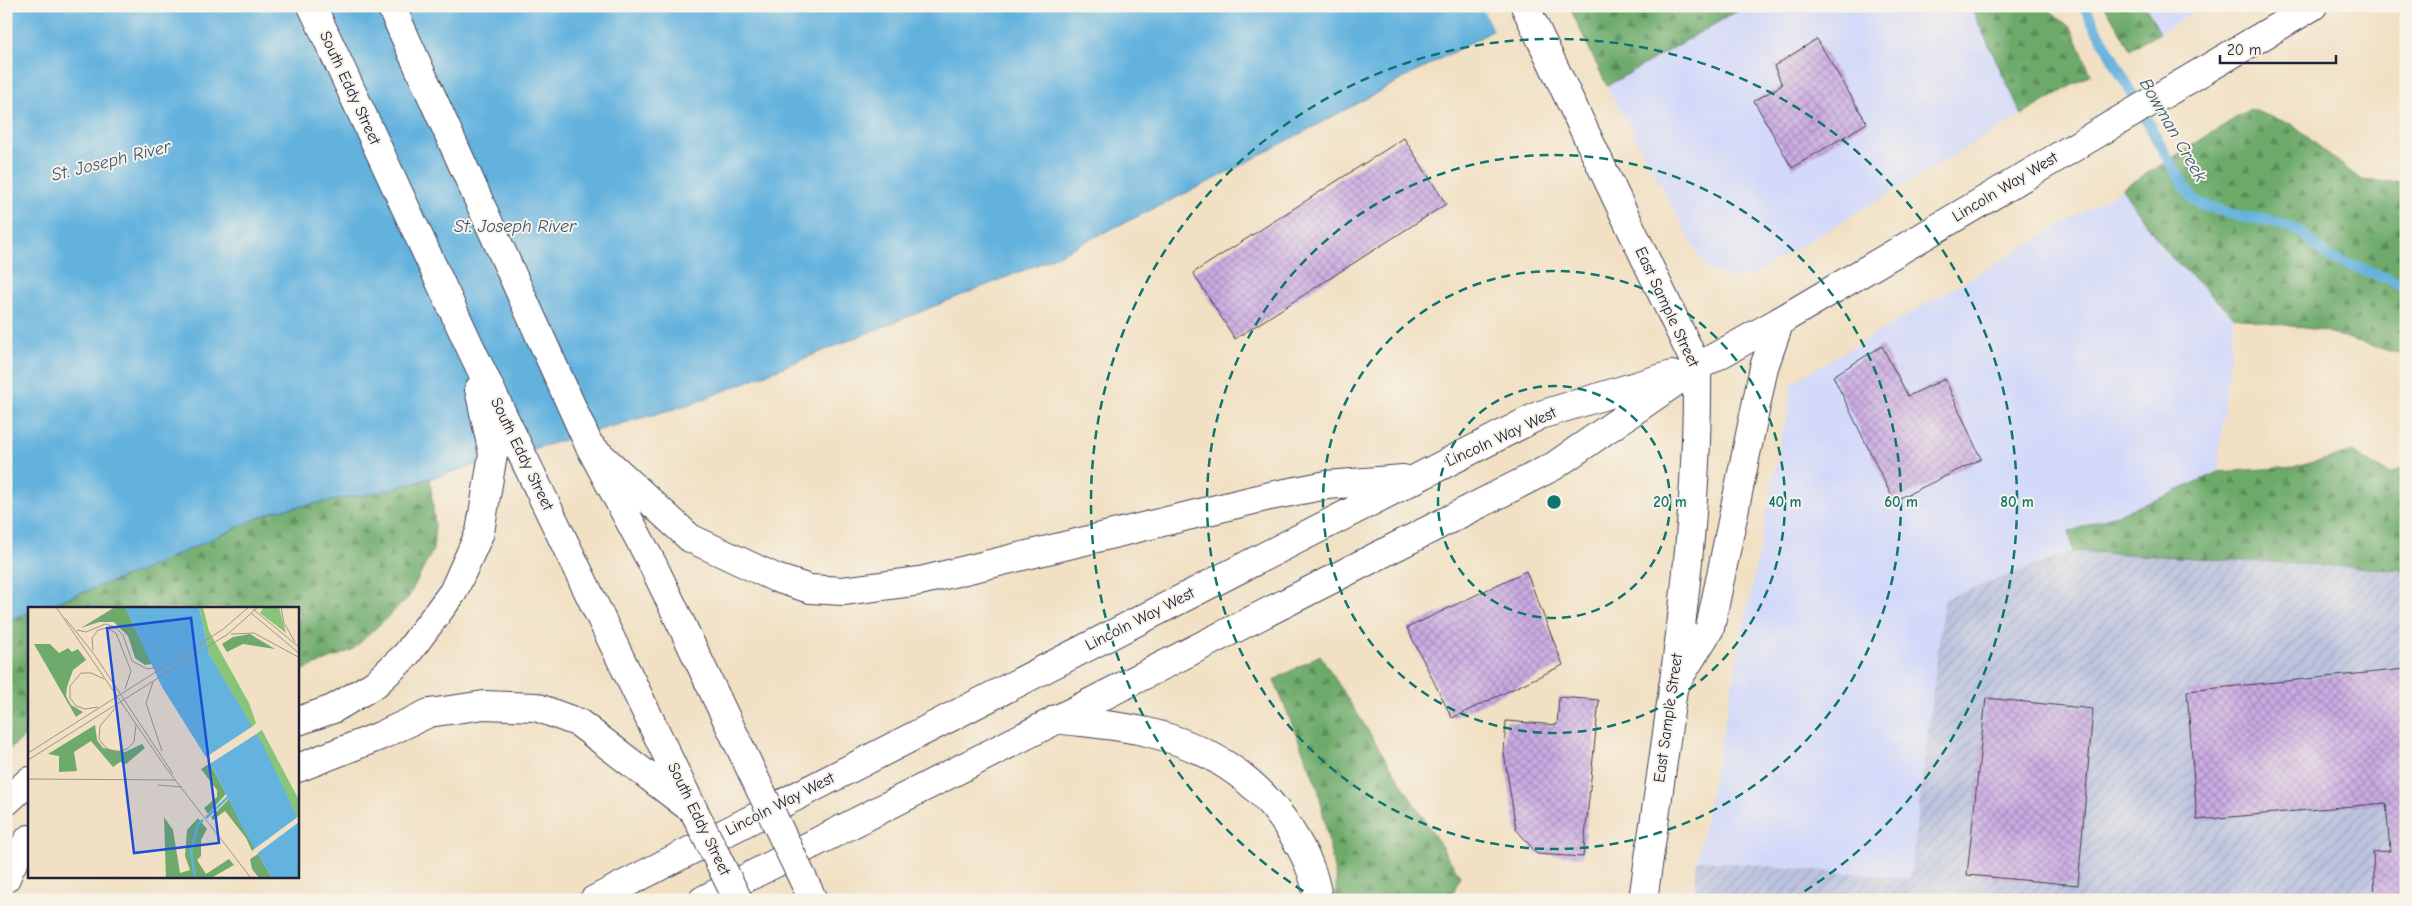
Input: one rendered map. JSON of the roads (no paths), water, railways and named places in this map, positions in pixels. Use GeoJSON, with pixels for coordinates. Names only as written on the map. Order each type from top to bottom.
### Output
{"type":"FeatureCollection","features":[{"type":"Feature","properties":{"kind":"main road","name":"South Eddy Street"},"geometry":{"type":"LineString","coordinates":[[312,6],[472,351],[738,900]]}},
{"type":"Feature","properties":{"kind":"main road"},"geometry":{"type":"LineString","coordinates":[[391,6],[589,445],[653,565],[807,889],[825,900]]}},
{"type":"Feature","properties":{"kind":"main road","name":"East Sample Street"},"geometry":{"type":"LineString","coordinates":[[1524,6],[1697,367],[1698,431],[1692,517],[1674,687],[1643,900]]}},
{"type":"Feature","properties":{"kind":"main road","name":"Lincoln Way West"},"geometry":{"type":"LineString","coordinates":[[703,900],[1554,466],[1697,367],[1780,321],[2313,6]]}},
{"type":"Feature","properties":{"kind":"main road"},"geometry":{"type":"LineString","coordinates":[[1674,687],[1710,628],[1761,383],[1780,321]]}},
{"type":"Feature","properties":{"kind":"main road"},"geometry":{"type":"LineString","coordinates":[[299,721],[333,709],[374,684],[406,655],[453,592],[480,532],[493,454],[472,351]]}},
{"type":"Feature","properties":{"kind":"main road","name":"Lincoln Way West"},"geometry":{"type":"LineString","coordinates":[[594,900],[1540,415],[1697,367]]}},
{"type":"Feature","properties":{"kind":"main road"},"geometry":{"type":"LineString","coordinates":[[589,445],[690,538],[776,578],[810,589],[843,591],[920,581],[1327,485],[1417,478]]}},
{"type":"Feature","properties":{"kind":"main road"},"geometry":{"type":"LineString","coordinates":[[299,768],[380,736],[429,713],[484,705],[536,708],[579,722],[694,811]]}},
{"type":"Feature","properties":{"kind":"main road"},"geometry":{"type":"LineString","coordinates":[[1056,719],[1146,731],[1188,744],[1236,770],[1258,788],[1282,816],[1304,852],[1316,881],[1318,900]]}},
{"type":"Feature","properties":{"kind":"main road"},"geometry":{"type":"LineString","coordinates":[[6,802],[28,782]]}},
{"type":"Feature","properties":{"kind":"main road"},"geometry":{"type":"LineString","coordinates":[[6,878],[10,866],[28,840]]}},
{"type":"Feature","properties":{"kind":"water","name":"St. Joseph River"},"geometry":{"type":"Polygon","coordinates":[[[6,6],[1539,6],[1223,175],[1039,264],[694,403],[389,490],[274,511],[143,570],[43,607],[28,607],[28,613],[6,621],[6,6]]]}},
{"type":"Feature","properties":{"kind":"waterway","name":"Bowman Creek"},"geometry":{"type":"LineString","coordinates":[[2082,6],[2085,8],[2170,163],[2193,199],[2206,206],[2242,217],[2269,220],[2301,232],[2328,257],[2406,285]]}}]}
